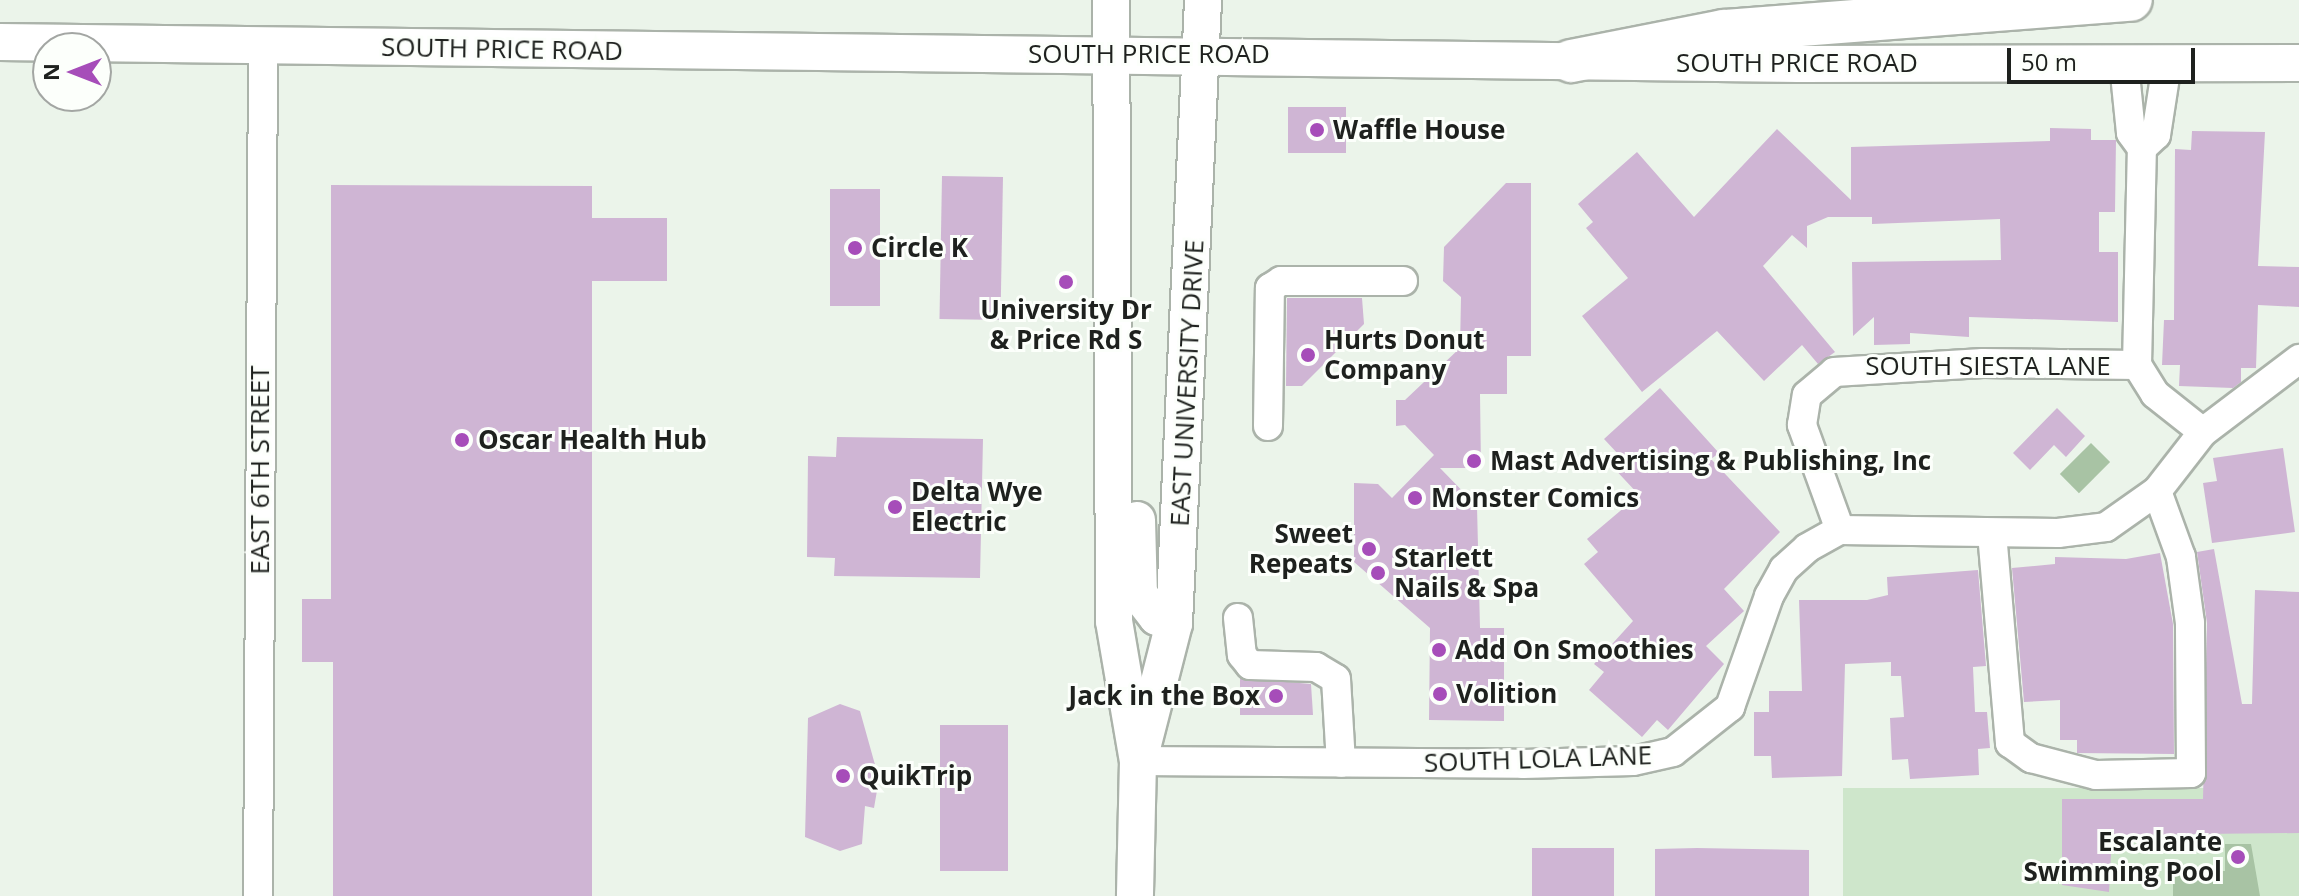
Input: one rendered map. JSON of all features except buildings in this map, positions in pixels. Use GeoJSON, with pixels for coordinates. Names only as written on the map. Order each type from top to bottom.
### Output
{"type":"FeatureCollection","features":[{"type":"Feature","properties":{"kind":"highway"},"geometry":{"type":"LineString","coordinates":[[1571,61],[1724,31],[2131,0]]}},
{"type":"Feature","properties":{"kind":"main road","name":"EAST UNIVERSITY DRIVE"},"geometry":{"type":"LineString","coordinates":[[1111,0],[1114,621],[1138,761],[1135,896]]}},
{"type":"Feature","properties":{"kind":"main road","name":"EAST UNIVERSITY DRIVE"},"geometry":{"type":"LineString","coordinates":[[1138,761],[1174,623],[1203,54],[1203,0]]}},
{"type":"Feature","properties":{"kind":"main road","name":"SOUTH PRICE ROAD"},"geometry":{"type":"LineString","coordinates":[[0,42],[1203,54],[1571,61],[2299,63]]}},
{"type":"Feature","properties":{"kind":"main road"},"geometry":{"type":"LineString","coordinates":[[1112,386],[1136,453],[1139,594],[1157,617],[1174,623]]}},
{"type":"Feature","properties":{"kind":"street","name":"EAST 6TH STREET"},"geometry":{"type":"LineString","coordinates":[[258,896],[263,45]]}},
{"type":"Feature","properties":{"kind":"street"},"geometry":{"type":"LineString","coordinates":[[2124,64],[2131,133],[2142,148],[2137,365]]}},
{"type":"Feature","properties":{"kind":"street"},"geometry":{"type":"LineString","coordinates":[[2142,148],[2156,135],[2167,64]]}},
{"type":"Feature","properties":{"kind":"street"},"geometry":{"type":"LineString","coordinates":[[1268,426],[1270,288],[1281,281],[1403,281]]}},
{"type":"Feature","properties":{"kind":"street"},"geometry":{"type":"LineString","coordinates":[[1840,530],[1992,533],[2106,527],[2157,491],[2203,432],[2299,359]]}},
{"type":"Feature","properties":{"kind":"street","name":"SOUTH SIESTA LANE"},"geometry":{"type":"LineString","coordinates":[[1840,530],[1802,425],[1807,395],[1818,380],[1855,366],[2137,365],[2155,394],[2203,432]]}},
{"type":"Feature","properties":{"kind":"street"},"geometry":{"type":"LineString","coordinates":[[1992,533],[2010,743],[2031,758],[2096,775],[2191,773],[2190,623],[2181,557],[2157,491]]}},
{"type":"Feature","properties":{"kind":"street","name":"SOUTH LOLA LANE"},"geometry":{"type":"LineString","coordinates":[[1138,761],[1633,761],[1673,752],[1730,707],[1784,569],[1840,530]]}},
{"type":"Feature","properties":{"kind":"street"},"geometry":{"type":"LineString","coordinates":[[1238,618],[1242,655],[1250,665],[1316,667],[1336,679],[1341,763]]}},
{"type":"Feature","properties":{"kind":"shaded area"},"geometry":{"type":"Polygon","coordinates":[[[2091,443],[2110,462],[2079,493],[2060,474],[2091,443]]]}},
{"type":"Feature","properties":{"kind":"shaded area"},"geometry":{"type":"Polygon","coordinates":[[[1843,788],[2299,788],[2299,896],[1843,896],[1843,788]]]}},
{"type":"Feature","properties":{"kind":"shaded area","name":"Escalante Swimming Pool"},"geometry":{"type":"Polygon","coordinates":[[[2225,844],[2251,844],[2260,896],[2173,896],[2173,871],[2225,871],[2225,844]]]}},
{"type":"Feature","properties":{"kind":"place","name":"Waffle House"},"geometry":{"type":"Point","coordinates":[1317,130]}},
{"type":"Feature","properties":{"kind":"place","name":"Circle K"},"geometry":{"type":"Point","coordinates":[855,248]}},
{"type":"Feature","properties":{"kind":"place","name":"University Dr & Price Rd S"},"geometry":{"type":"Point","coordinates":[1066,282]}},
{"type":"Feature","properties":{"kind":"place","name":"Hurts Donut Company"},"geometry":{"type":"Point","coordinates":[1308,355]}},
{"type":"Feature","properties":{"kind":"place","name":"Oscar Health Hub"},"geometry":{"type":"Point","coordinates":[462,440]}},
{"type":"Feature","properties":{"kind":"place","name":"Mast Advertising & Publishing, Inc"},"geometry":{"type":"Point","coordinates":[1474,461]}},
{"type":"Feature","properties":{"kind":"place","name":"Monster Comics"},"geometry":{"type":"Point","coordinates":[1415,498]}},
{"type":"Feature","properties":{"kind":"place","name":"Delta Wye Electric"},"geometry":{"type":"Point","coordinates":[895,507]}},
{"type":"Feature","properties":{"kind":"place","name":"Sweet Repeats"},"geometry":{"type":"Point","coordinates":[1369,549]}},
{"type":"Feature","properties":{"kind":"place","name":"Starlett Nails & Spa"},"geometry":{"type":"Point","coordinates":[1378,573]}},
{"type":"Feature","properties":{"kind":"place","name":"Add On Smoothies"},"geometry":{"type":"Point","coordinates":[1439,650]}},
{"type":"Feature","properties":{"kind":"place","name":"Volition"},"geometry":{"type":"Point","coordinates":[1440,694]}},
{"type":"Feature","properties":{"kind":"place","name":"Jack in the Box"},"geometry":{"type":"Point","coordinates":[1276,696]}},
{"type":"Feature","properties":{"kind":"place","name":"QuikTrip"},"geometry":{"type":"Point","coordinates":[843,776]}},
{"type":"Feature","properties":{"kind":"place","name":"Escalante Swimming Pool"},"geometry":{"type":"Point","coordinates":[2238,857]}}]}
